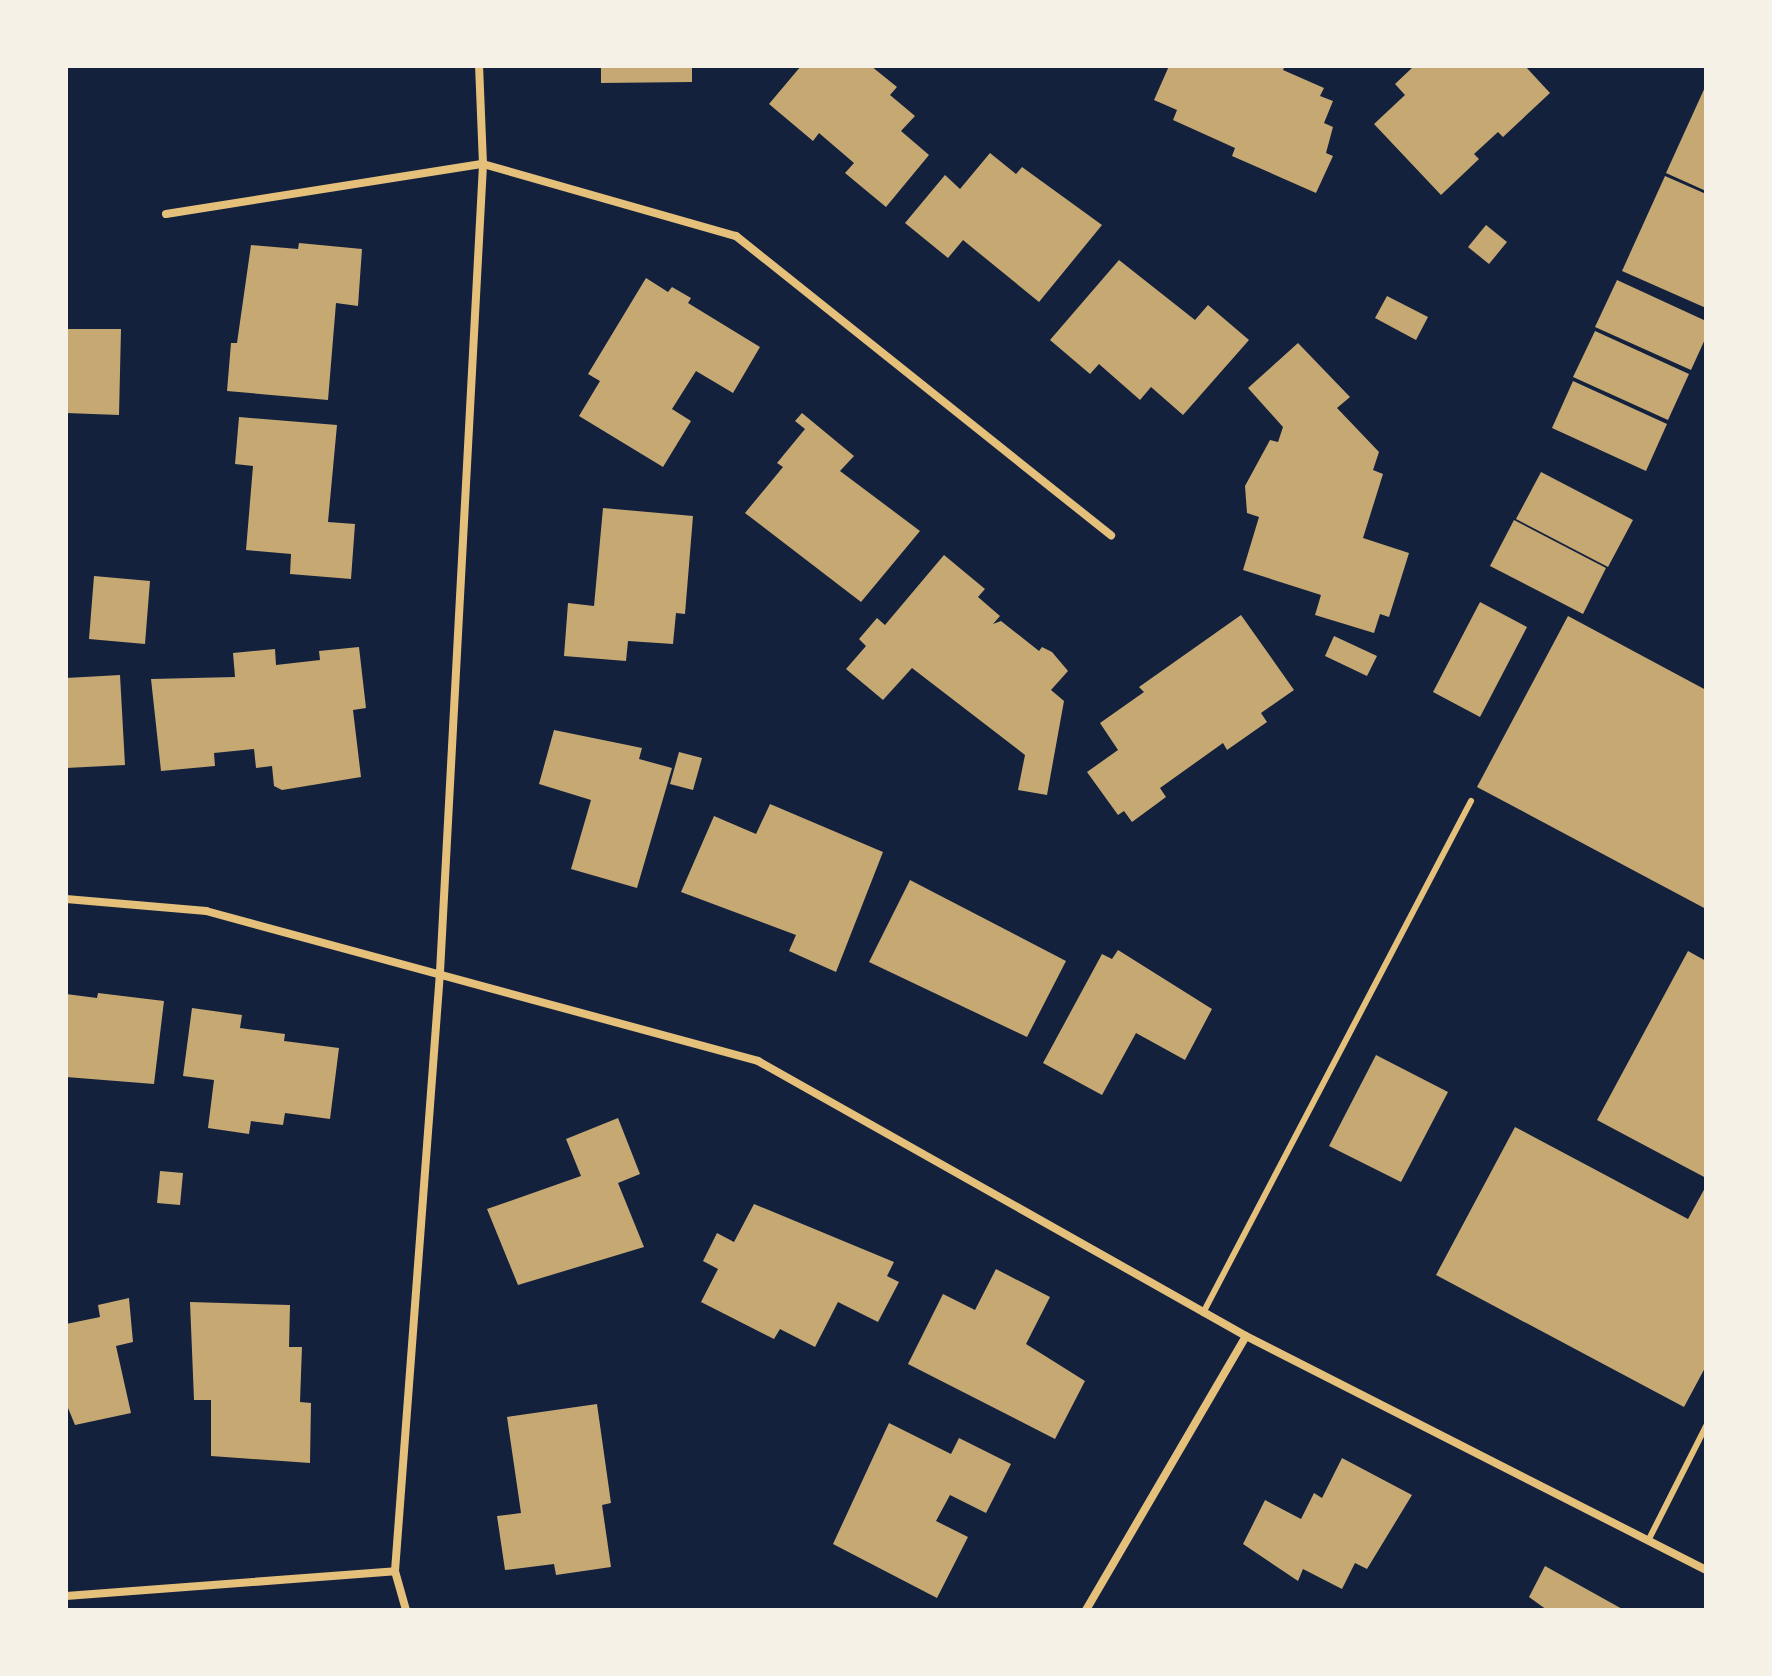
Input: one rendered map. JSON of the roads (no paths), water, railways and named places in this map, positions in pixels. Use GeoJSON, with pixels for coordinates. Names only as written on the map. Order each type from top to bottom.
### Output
{"type":"FeatureCollection","features":[{"type":"Feature","properties":{"kind":"street"},"geometry":{"type":"LineString","coordinates":[[406,1610],[395,1571],[440,972],[483,164],[479,66]]}},
{"type":"Feature","properties":{"kind":"street"},"geometry":{"type":"LineString","coordinates":[[166,214],[483,164],[736,236],[1111,535]]}},
{"type":"Feature","properties":{"kind":"street"},"geometry":{"type":"LineString","coordinates":[[66,899],[206,911],[440,972],[758,1061],[1203,1313],[1706,1570]]}},
{"type":"Feature","properties":{"kind":"street"},"geometry":{"type":"LineString","coordinates":[[1086,1610],[1246,1336]]}},
{"type":"Feature","properties":{"kind":"street"},"geometry":{"type":"LineString","coordinates":[[66,1596],[395,1571]]}},
{"type":"Feature","properties":{"kind":"lane"},"geometry":{"type":"LineString","coordinates":[[1203,1313],[1471,801]]}},
{"type":"Feature","properties":{"kind":"lane"},"geometry":{"type":"LineString","coordinates":[[1648,1541],[1706,1426]]}}]}
